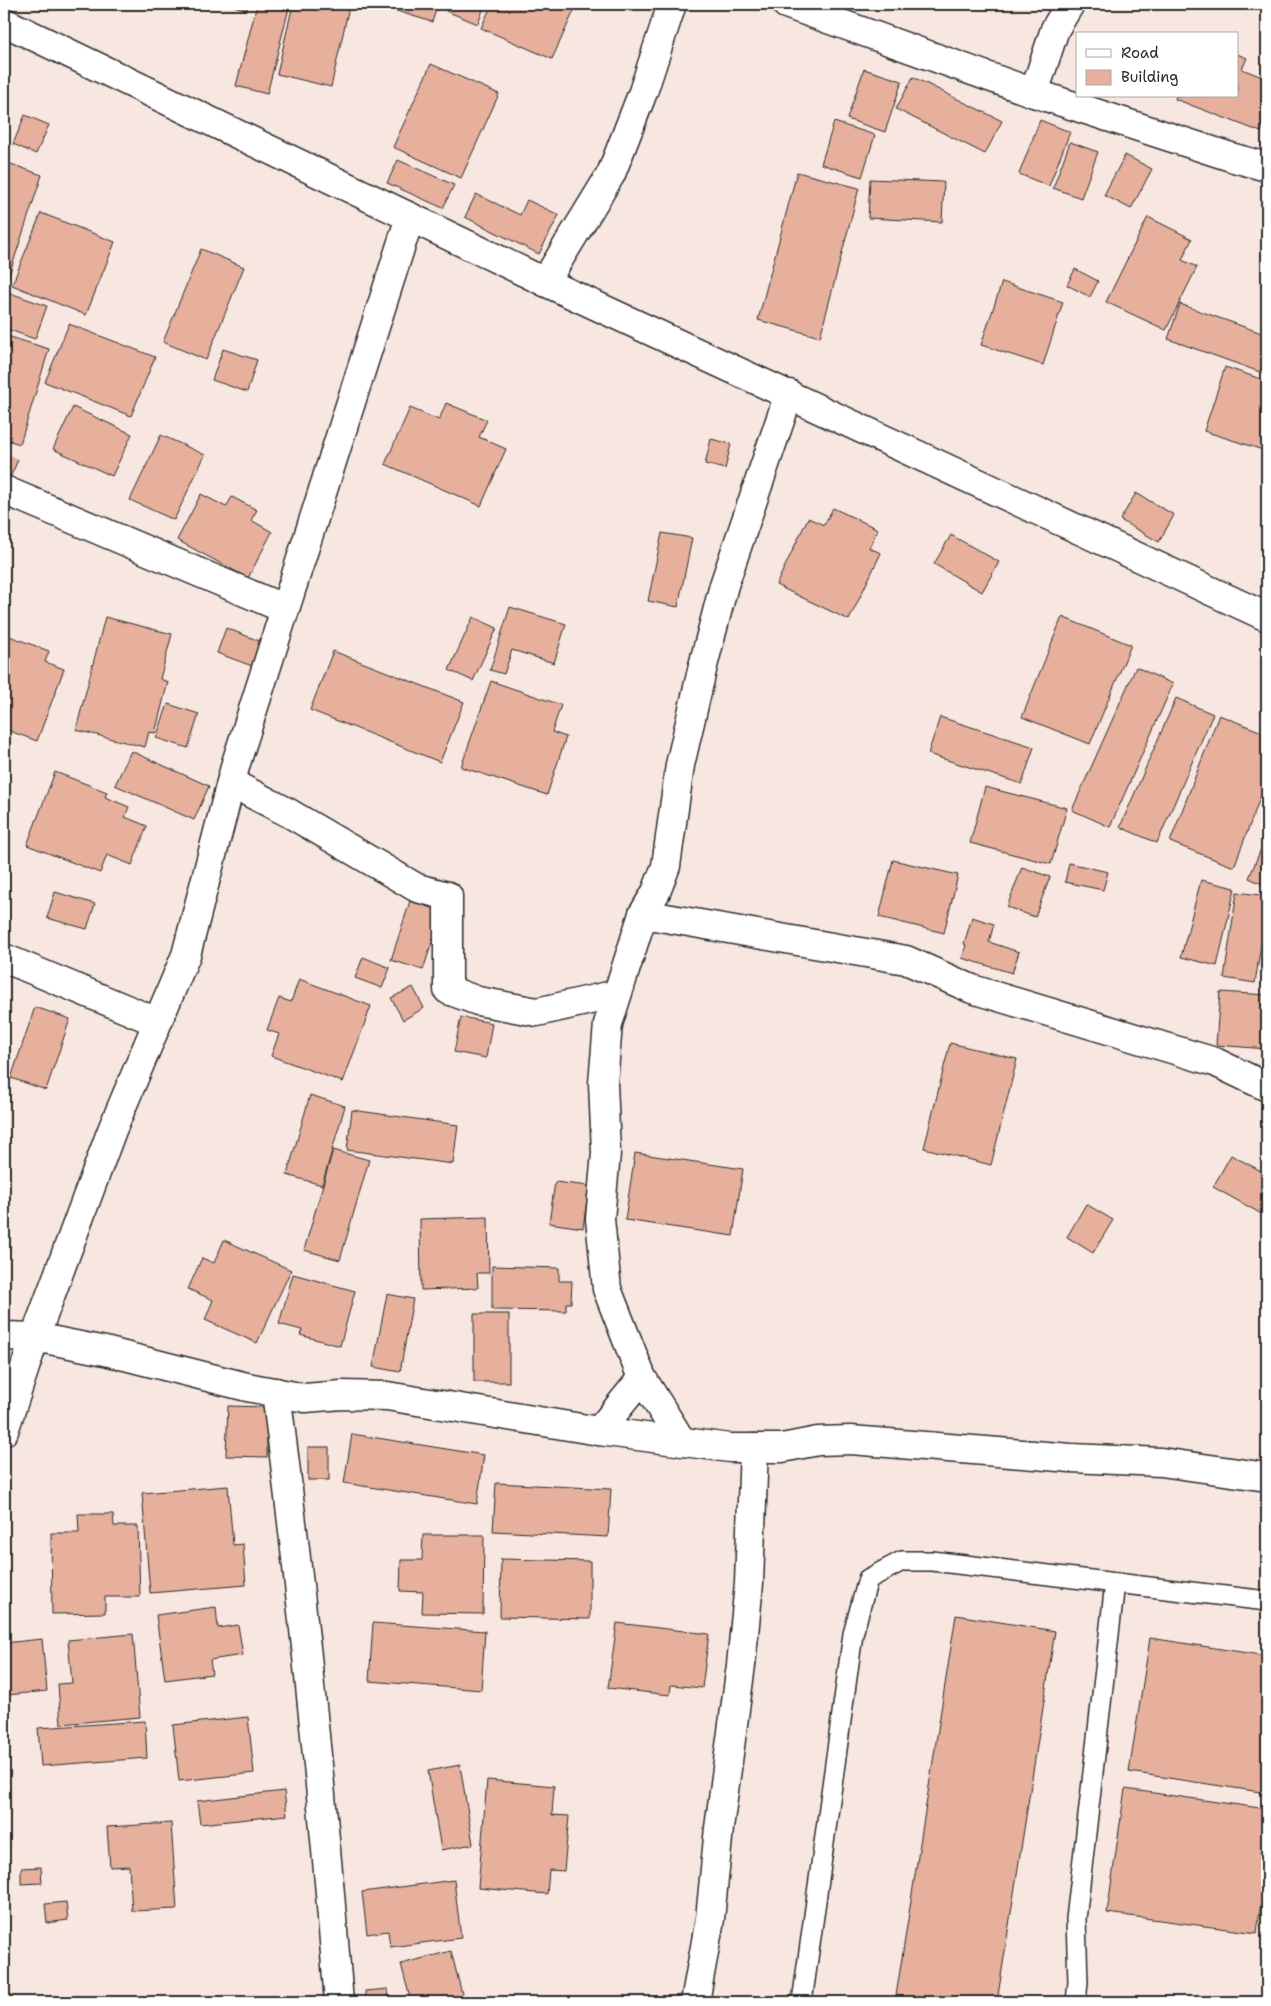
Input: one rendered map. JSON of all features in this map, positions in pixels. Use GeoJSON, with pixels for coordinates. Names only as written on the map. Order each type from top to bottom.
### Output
{"type":"FeatureCollection","features":[{"type":"Feature","properties":{"kind":"street"},"geometry":{"type":"LineString","coordinates":[[545,282],[611,174],[643,92],[672,4]]}},
{"type":"Feature","properties":{"kind":"street"},"geometry":{"type":"LineString","coordinates":[[786,4],[1034,93],[1267,167]]}},
{"type":"Feature","properties":{"kind":"street"},"geometry":{"type":"LineString","coordinates":[[1034,93],[1055,29],[1070,4]]}},
{"type":"Feature","properties":{"kind":"street"},"geometry":{"type":"LineString","coordinates":[[4,22],[545,282],[1267,616]]}},
{"type":"Feature","properties":{"kind":"street"},"geometry":{"type":"LineString","coordinates":[[4,1431],[35,1337],[112,1130],[186,955],[231,783],[410,217]]}},
{"type":"Feature","properties":{"kind":"street"},"geometry":{"type":"LineString","coordinates":[[682,1442],[642,1378],[606,1289],[600,1219],[606,1153],[603,1083],[608,1024],[643,914],[656,892],[666,866],[680,765],[724,585],[788,394]]}},
{"type":"Feature","properties":{"kind":"street"},"geometry":{"type":"LineString","coordinates":[[4,490],[285,609]]}},
{"type":"Feature","properties":{"kind":"street"},"geometry":{"type":"LineString","coordinates":[[231,783],[289,814],[417,888],[448,896],[448,990],[478,1001],[537,1012],[616,994]]}},
{"type":"Feature","properties":{"kind":"street"},"geometry":{"type":"LineString","coordinates":[[643,914],[906,960],[972,989],[1215,1062],[1267,1087]]}},
{"type":"Feature","properties":{"kind":"street"},"geometry":{"type":"LineString","coordinates":[[4,958],[157,1022]]}},
{"type":"Feature","properties":{"kind":"street"},"geometry":{"type":"LineString","coordinates":[[4,1336],[35,1337],[105,1351],[247,1387],[305,1398],[342,1395],[386,1396],[599,1431],[730,1448],[782,1448],[818,1442],[852,1440],[1071,1458],[1161,1462],[1267,1477]]}},
{"type":"Feature","properties":{"kind":"street"},"geometry":{"type":"LineString","coordinates":[[599,1431],[642,1378]]}},
{"type":"Feature","properties":{"kind":"street"},"geometry":{"type":"LineString","coordinates":[[276,1392],[306,1650],[330,1883],[339,2002]]}},
{"type":"Feature","properties":{"kind":"street"},"geometry":{"type":"LineString","coordinates":[[695,2002],[710,1919],[719,1828],[741,1665],[749,1583],[754,1448]]}},
{"type":"Feature","properties":{"kind":"lane"},"geometry":{"type":"LineString","coordinates":[[802,2002],[853,1634],[868,1579],[902,1561],[932,1561],[1267,1601]]}},
{"type":"Feature","properties":{"kind":"lane"},"geometry":{"type":"LineString","coordinates":[[1076,2002],[1078,1982],[1076,1919],[1114,1583]]}},
{"type":"Feature","properties":{"kind":"building"},"geometry":{"type":"Polygon","coordinates":[[[227,4],[248,4],[247,10],[227,4]]]}},
{"type":"Feature","properties":{"kind":"building"},"geometry":{"type":"Polygon","coordinates":[[[257,4],[290,4],[267,94],[236,86],[257,4]]]}},
{"type":"Feature","properties":{"kind":"building"},"geometry":{"type":"Polygon","coordinates":[[[293,4],[336,4],[349,7],[331,87],[277,74],[293,4]]]}},
{"type":"Feature","properties":{"kind":"building"},"geometry":{"type":"Polygon","coordinates":[[[374,4],[438,4],[432,22],[374,4]]]}},
{"type":"Feature","properties":{"kind":"building"},"geometry":{"type":"Polygon","coordinates":[[[449,4],[485,4],[478,24],[446,11],[449,4]]]}},
{"type":"Feature","properties":{"kind":"building"},"geometry":{"type":"Polygon","coordinates":[[[492,4],[577,4],[552,59],[481,28],[492,4]]]}},
{"type":"Feature","properties":{"kind":"building"},"geometry":{"type":"Polygon","coordinates":[[[1238,54],[1247,58],[1242,69],[1267,79],[1267,115],[1261,132],[1175,99],[1238,98],[1238,54]]]}},
{"type":"Feature","properties":{"kind":"building"},"geometry":{"type":"Polygon","coordinates":[[[431,64],[499,94],[461,178],[393,147],[431,64]]]}},
{"type":"Feature","properties":{"kind":"building"},"geometry":{"type":"Polygon","coordinates":[[[864,69],[902,81],[885,132],[847,119],[864,69]]]}},
{"type":"Feature","properties":{"kind":"building"},"geometry":{"type":"Polygon","coordinates":[[[913,77],[1002,121],[985,154],[896,109],[913,77]]]}},
{"type":"Feature","properties":{"kind":"building"},"geometry":{"type":"Polygon","coordinates":[[[25,115],[49,125],[36,154],[13,144],[25,115]]]}},
{"type":"Feature","properties":{"kind":"building"},"geometry":{"type":"Polygon","coordinates":[[[1040,120],[1070,132],[1049,186],[1019,174],[1040,120]]]}},
{"type":"Feature","properties":{"kind":"building"},"geometry":{"type":"Polygon","coordinates":[[[834,122],[875,135],[862,177],[821,164],[834,122]]]}},
{"type":"Feature","properties":{"kind":"building"},"geometry":{"type":"Polygon","coordinates":[[[1070,142],[1098,152],[1081,198],[1053,188],[1070,142]]]}},
{"type":"Feature","properties":{"kind":"building"},"geometry":{"type":"Polygon","coordinates":[[[1125,155],[1152,169],[1131,209],[1104,195],[1125,155]]]}},
{"type":"Feature","properties":{"kind":"building"},"geometry":{"type":"Polygon","coordinates":[[[398,160],[454,185],[443,208],[387,183],[398,160]]]}},
{"type":"Feature","properties":{"kind":"building"},"geometry":{"type":"Polygon","coordinates":[[[5,162],[42,175],[9,275],[4,274],[5,162]]]}},
{"type":"Feature","properties":{"kind":"building"},"geometry":{"type":"Polygon","coordinates":[[[797,172],[859,188],[820,337],[758,320],[797,172]]]}},
{"type":"Feature","properties":{"kind":"building"},"geometry":{"type":"Polygon","coordinates":[[[870,179],[944,182],[942,222],[868,218],[870,179]]]}},
{"type":"Feature","properties":{"kind":"building"},"geometry":{"type":"Polygon","coordinates":[[[476,194],[520,215],[527,200],[559,215],[539,254],[465,217],[476,194]]]}},
{"type":"Feature","properties":{"kind":"building"},"geometry":{"type":"Polygon","coordinates":[[[41,213],[115,242],[86,315],[12,285],[41,213]]]}},
{"type":"Feature","properties":{"kind":"building"},"geometry":{"type":"Polygon","coordinates":[[[1148,217],[1192,239],[1182,260],[1197,267],[1166,330],[1106,302],[1148,217]]]}},
{"type":"Feature","properties":{"kind":"building"},"geometry":{"type":"Polygon","coordinates":[[[201,249],[244,267],[206,360],[163,342],[201,249]]]}},
{"type":"Feature","properties":{"kind":"building"},"geometry":{"type":"Polygon","coordinates":[[[1075,269],[1098,281],[1090,297],[1067,285],[1075,269]]]}},
{"type":"Feature","properties":{"kind":"building"},"geometry":{"type":"Polygon","coordinates":[[[1002,282],[1063,302],[1043,365],[981,345],[1002,282]]]}},
{"type":"Feature","properties":{"kind":"building"},"geometry":{"type":"Polygon","coordinates":[[[10,293],[47,306],[35,339],[4,328],[4,310],[10,293]]]}},
{"type":"Feature","properties":{"kind":"building"},"geometry":{"type":"Polygon","coordinates":[[[1180,304],[1267,335],[1267,352],[1260,372],[1168,339],[1180,304]]]}},
{"type":"Feature","properties":{"kind":"building"},"geometry":{"type":"Polygon","coordinates":[[[69,324],[155,357],[131,416],[45,382],[69,324]]]}},
{"type":"Feature","properties":{"kind":"building"},"geometry":{"type":"Polygon","coordinates":[[[4,335],[49,349],[20,444],[4,439],[4,335]]]}},
{"type":"Feature","properties":{"kind":"building"},"geometry":{"type":"Polygon","coordinates":[[[223,349],[257,360],[247,392],[212,380],[223,349]]]}},
{"type":"Feature","properties":{"kind":"building"},"geometry":{"type":"Polygon","coordinates":[[[1225,367],[1267,381],[1267,437],[1263,450],[1204,431],[1225,367]]]}},
{"type":"Feature","properties":{"kind":"building"},"geometry":{"type":"Polygon","coordinates":[[[446,403],[487,420],[479,437],[506,449],[481,506],[385,464],[410,408],[439,420],[446,403]]]}},
{"type":"Feature","properties":{"kind":"building"},"geometry":{"type":"Polygon","coordinates":[[[73,407],[132,434],[112,476],[53,449],[73,407]]]}},
{"type":"Feature","properties":{"kind":"building"},"geometry":{"type":"Polygon","coordinates":[[[161,435],[205,455],[174,520],[130,500],[161,435]]]}},
{"type":"Feature","properties":{"kind":"building"},"geometry":{"type":"Polygon","coordinates":[[[711,439],[731,444],[725,469],[705,464],[711,439]]]}},
{"type":"Feature","properties":{"kind":"building"},"geometry":{"type":"Polygon","coordinates":[[[4,454],[18,460],[9,480],[4,477],[4,454]]]}},
{"type":"Feature","properties":{"kind":"building"},"geometry":{"type":"Polygon","coordinates":[[[1136,493],[1174,515],[1159,542],[1120,520],[1136,493]]]}},
{"type":"Feature","properties":{"kind":"building"},"geometry":{"type":"Polygon","coordinates":[[[201,494],[226,507],[232,497],[257,510],[251,520],[272,532],[248,578],[177,540],[201,494]]]}},
{"type":"Feature","properties":{"kind":"building"},"geometry":{"type":"Polygon","coordinates":[[[833,508],[878,529],[869,548],[881,553],[849,620],[776,585],[808,518],[824,525],[833,508]]]}},
{"type":"Feature","properties":{"kind":"building"},"geometry":{"type":"Polygon","coordinates":[[[662,533],[692,538],[678,607],[648,601],[662,533]]]}},
{"type":"Feature","properties":{"kind":"building"},"geometry":{"type":"Polygon","coordinates":[[[951,535],[999,562],[982,592],[934,564],[951,535]]]}},
{"type":"Feature","properties":{"kind":"building"},"geometry":{"type":"Polygon","coordinates":[[[510,607],[566,624],[554,663],[512,650],[504,674],[490,670],[510,607]]]}},
{"type":"Feature","properties":{"kind":"building"},"geometry":{"type":"Polygon","coordinates":[[[105,617],[172,634],[160,679],[168,682],[155,733],[149,732],[145,747],[76,730],[105,617]]]}},
{"type":"Feature","properties":{"kind":"building"},"geometry":{"type":"Polygon","coordinates":[[[473,617],[497,628],[473,681],[449,670],[473,617]]]}},
{"type":"Feature","properties":{"kind":"building"},"geometry":{"type":"Polygon","coordinates":[[[1062,617],[1131,645],[1090,744],[1022,717],[1062,617]]]}},
{"type":"Feature","properties":{"kind":"building"},"geometry":{"type":"Polygon","coordinates":[[[226,628],[262,642],[252,666],[217,653],[226,628]]]}},
{"type":"Feature","properties":{"kind":"building"},"geometry":{"type":"Polygon","coordinates":[[[4,634],[49,651],[45,662],[64,669],[37,741],[4,729],[4,634]]]}},
{"type":"Feature","properties":{"kind":"building"},"geometry":{"type":"Polygon","coordinates":[[[333,651],[464,702],[440,762],[310,710],[333,651]]]}},
{"type":"Feature","properties":{"kind":"building"},"geometry":{"type":"Polygon","coordinates":[[[1136,667],[1173,684],[1110,827],[1072,810],[1136,667]]]}},
{"type":"Feature","properties":{"kind":"building"},"geometry":{"type":"Polygon","coordinates":[[[491,681],[561,705],[552,732],[566,737],[547,795],[461,767],[491,681]]]}},
{"type":"Feature","properties":{"kind":"building"},"geometry":{"type":"Polygon","coordinates":[[[1176,698],[1213,714],[1157,843],[1120,827],[1176,698]]]}},
{"type":"Feature","properties":{"kind":"building"},"geometry":{"type":"Polygon","coordinates":[[[168,704],[199,714],[188,748],[156,738],[168,704]]]}},
{"type":"Feature","properties":{"kind":"building"},"geometry":{"type":"Polygon","coordinates":[[[1219,715],[1267,734],[1267,779],[1234,867],[1170,842],[1219,715]]]}},
{"type":"Feature","properties":{"kind":"building"},"geometry":{"type":"Polygon","coordinates":[[[940,717],[1034,747],[1022,784],[928,754],[940,717]]]}},
{"type":"Feature","properties":{"kind":"building"},"geometry":{"type":"Polygon","coordinates":[[[131,751],[209,786],[194,820],[115,785],[131,751]]]}},
{"type":"Feature","properties":{"kind":"building"},"geometry":{"type":"Polygon","coordinates":[[[55,772],[107,792],[105,797],[129,807],[125,817],[147,826],[132,865],[107,855],[100,873],[27,845],[55,772]]]}},
{"type":"Feature","properties":{"kind":"building"},"geometry":{"type":"Polygon","coordinates":[[[985,787],[1067,808],[1051,864],[970,843],[985,787]]]}},
{"type":"Feature","properties":{"kind":"building"},"geometry":{"type":"Polygon","coordinates":[[[1267,834],[1267,886],[1249,878],[1267,834]]]}},
{"type":"Feature","properties":{"kind":"building"},"geometry":{"type":"Polygon","coordinates":[[[893,860],[958,875],[944,933],[879,917],[893,860]]]}},
{"type":"Feature","properties":{"kind":"building"},"geometry":{"type":"Polygon","coordinates":[[[1069,863],[1108,872],[1103,890],[1065,882],[1069,863]]]}},
{"type":"Feature","properties":{"kind":"building"},"geometry":{"type":"Polygon","coordinates":[[[1022,867],[1050,877],[1035,917],[1007,907],[1022,867]]]}},
{"type":"Feature","properties":{"kind":"building"},"geometry":{"type":"Polygon","coordinates":[[[1201,880],[1235,888],[1217,966],[1181,957],[1201,880]]]}},
{"type":"Feature","properties":{"kind":"building"},"geometry":{"type":"Polygon","coordinates":[[[55,892],[95,904],[87,929],[47,918],[55,892]]]}},
{"type":"Feature","properties":{"kind":"building"},"geometry":{"type":"Polygon","coordinates":[[[1237,892],[1267,896],[1267,919],[1265,919],[1255,983],[1224,978],[1237,892]]]}},
{"type":"Feature","properties":{"kind":"building"},"geometry":{"type":"Polygon","coordinates":[[[410,901],[442,911],[423,970],[391,960],[410,901]]]}},
{"type":"Feature","properties":{"kind":"building"},"geometry":{"type":"Polygon","coordinates":[[[972,917],[994,924],[989,942],[1019,952],[1012,973],[962,958],[972,917]]]}},
{"type":"Feature","properties":{"kind":"building"},"geometry":{"type":"Polygon","coordinates":[[[363,957],[390,968],[382,988],[355,978],[363,957]]]}},
{"type":"Feature","properties":{"kind":"building"},"geometry":{"type":"Polygon","coordinates":[[[299,979],[371,1006],[343,1082],[271,1056],[279,1034],[267,1030],[279,998],[291,1002],[299,979]]]}},
{"type":"Feature","properties":{"kind":"building"},"geometry":{"type":"Polygon","coordinates":[[[413,987],[424,1008],[403,1020],[391,998],[413,987]]]}},
{"type":"Feature","properties":{"kind":"building"},"geometry":{"type":"Polygon","coordinates":[[[1220,992],[1267,995],[1267,1049],[1216,1045],[1220,992]]]}},
{"type":"Feature","properties":{"kind":"building"},"geometry":{"type":"Polygon","coordinates":[[[35,1007],[70,1019],[46,1090],[11,1078],[35,1007]]]}},
{"type":"Feature","properties":{"kind":"building"},"geometry":{"type":"Polygon","coordinates":[[[461,1017],[492,1023],[486,1058],[454,1052],[461,1017]]]}},
{"type":"Feature","properties":{"kind":"building"},"geometry":{"type":"Polygon","coordinates":[[[950,1043],[1017,1059],[991,1165],[924,1148],[950,1043]]]}},
{"type":"Feature","properties":{"kind":"building"},"geometry":{"type":"Polygon","coordinates":[[[310,1095],[345,1106],[322,1185],[287,1175],[310,1095]]]}},
{"type":"Feature","properties":{"kind":"building"},"geometry":{"type":"Polygon","coordinates":[[[352,1110],[458,1125],[453,1164],[347,1150],[352,1110]]]}},
{"type":"Feature","properties":{"kind":"building"},"geometry":{"type":"Polygon","coordinates":[[[333,1150],[369,1160],[340,1260],[304,1250],[333,1150]]]}},
{"type":"Feature","properties":{"kind":"building"},"geometry":{"type":"Polygon","coordinates":[[[635,1153],[743,1169],[733,1236],[625,1220],[635,1153]]]}},
{"type":"Feature","properties":{"kind":"building"},"geometry":{"type":"Polygon","coordinates":[[[1231,1155],[1267,1174],[1267,1217],[1213,1187],[1231,1155]]]}},
{"type":"Feature","properties":{"kind":"building"},"geometry":{"type":"Polygon","coordinates":[[[555,1182],[589,1186],[583,1228],[549,1223],[555,1182]]]}},
{"type":"Feature","properties":{"kind":"building"},"geometry":{"type":"Polygon","coordinates":[[[1086,1204],[1113,1220],[1093,1253],[1067,1237],[1086,1204]]]}},
{"type":"Feature","properties":{"kind":"building"},"geometry":{"type":"Polygon","coordinates":[[[488,1217],[489,1273],[477,1273],[478,1288],[421,1290],[420,1219],[488,1217]]]}},
{"type":"Feature","properties":{"kind":"building"},"geometry":{"type":"Polygon","coordinates":[[[224,1240],[291,1270],[257,1343],[205,1320],[213,1300],[188,1289],[202,1258],[214,1263],[224,1240]]]}},
{"type":"Feature","properties":{"kind":"building"},"geometry":{"type":"Polygon","coordinates":[[[492,1266],[559,1268],[559,1281],[572,1281],[571,1303],[566,1303],[566,1311],[492,1310],[492,1266]]]}},
{"type":"Feature","properties":{"kind":"building"},"geometry":{"type":"Polygon","coordinates":[[[293,1274],[355,1291],[340,1346],[300,1335],[302,1330],[279,1324],[293,1274]]]}},
{"type":"Feature","properties":{"kind":"building"},"geometry":{"type":"Polygon","coordinates":[[[387,1294],[413,1299],[400,1372],[373,1367],[387,1294]]]}},
{"type":"Feature","properties":{"kind":"building"},"geometry":{"type":"Polygon","coordinates":[[[474,1314],[509,1314],[509,1382],[474,1382],[474,1314]]]}},
{"type":"Feature","properties":{"kind":"building"},"geometry":{"type":"Polygon","coordinates":[[[228,1406],[267,1407],[267,1457],[226,1456],[228,1406]]]}},
{"type":"Feature","properties":{"kind":"building"},"geometry":{"type":"Polygon","coordinates":[[[352,1434],[484,1455],[477,1504],[344,1483],[352,1434]]]}},
{"type":"Feature","properties":{"kind":"building"},"geometry":{"type":"Polygon","coordinates":[[[308,1447],[329,1447],[329,1480],[308,1480],[308,1447]]]}},
{"type":"Feature","properties":{"kind":"building"},"geometry":{"type":"Polygon","coordinates":[[[496,1483],[611,1489],[608,1537],[493,1531],[496,1483]]]}},
{"type":"Feature","properties":{"kind":"building"},"geometry":{"type":"Polygon","coordinates":[[[228,1486],[233,1545],[243,1544],[246,1585],[150,1593],[142,1493],[228,1486]]]}},
{"type":"Feature","properties":{"kind":"building"},"geometry":{"type":"Polygon","coordinates":[[[78,1514],[113,1514],[114,1526],[138,1526],[140,1597],[105,1597],[105,1613],[52,1614],[51,1533],[79,1533],[78,1514]]]}},
{"type":"Feature","properties":{"kind":"building"},"geometry":{"type":"Polygon","coordinates":[[[423,1535],[484,1535],[483,1614],[422,1613],[423,1592],[400,1591],[401,1560],[422,1560],[423,1535]]]}},
{"type":"Feature","properties":{"kind":"building"},"geometry":{"type":"Polygon","coordinates":[[[501,1559],[590,1561],[590,1619],[500,1617],[501,1559]]]}},
{"type":"Feature","properties":{"kind":"building"},"geometry":{"type":"Polygon","coordinates":[[[216,1607],[218,1628],[238,1625],[243,1655],[210,1660],[212,1674],[165,1680],[156,1615],[216,1607]]]}},
{"type":"Feature","properties":{"kind":"building"},"geometry":{"type":"Polygon","coordinates":[[[956,1615],[1055,1631],[997,2002],[895,2002],[956,1615]]]}},
{"type":"Feature","properties":{"kind":"building"},"geometry":{"type":"Polygon","coordinates":[[[373,1623],[485,1631],[481,1690],[369,1681],[373,1623]]]}},
{"type":"Feature","properties":{"kind":"building"},"geometry":{"type":"Polygon","coordinates":[[[617,1623],[709,1634],[702,1688],[671,1685],[670,1695],[608,1688],[617,1623]]]}},
{"type":"Feature","properties":{"kind":"building"},"geometry":{"type":"Polygon","coordinates":[[[133,1634],[140,1717],[61,1724],[58,1684],[72,1683],[68,1640],[133,1634]]]}},
{"type":"Feature","properties":{"kind":"building"},"geometry":{"type":"Polygon","coordinates":[[[1150,1638],[1267,1656],[1267,1793],[1129,1772],[1150,1638]]]}},
{"type":"Feature","properties":{"kind":"building"},"geometry":{"type":"Polygon","coordinates":[[[42,1639],[47,1691],[7,1695],[4,1643],[42,1639]]]}},
{"type":"Feature","properties":{"kind":"building"},"geometry":{"type":"Polygon","coordinates":[[[248,1717],[254,1773],[179,1781],[173,1725],[248,1717]]]}},
{"type":"Feature","properties":{"kind":"building"},"geometry":{"type":"Polygon","coordinates":[[[145,1721],[147,1758],[41,1766],[38,1728],[145,1721]]]}},
{"type":"Feature","properties":{"kind":"building"},"geometry":{"type":"Polygon","coordinates":[[[460,1765],[473,1844],[441,1850],[428,1771],[460,1765]]]}},
{"type":"Feature","properties":{"kind":"building"},"geometry":{"type":"Polygon","coordinates":[[[487,1780],[554,1786],[552,1815],[569,1816],[564,1871],[549,1870],[547,1894],[478,1888],[487,1780]]]}},
{"type":"Feature","properties":{"kind":"building"},"geometry":{"type":"Polygon","coordinates":[[[1125,1789],[1267,1809],[1267,1858],[1257,1933],[1107,1913],[1125,1789]]]}},
{"type":"Feature","properties":{"kind":"building"},"geometry":{"type":"Polygon","coordinates":[[[284,1791],[287,1815],[200,1824],[197,1801],[284,1791]]]}},
{"type":"Feature","properties":{"kind":"building"},"geometry":{"type":"Polygon","coordinates":[[[171,1823],[177,1909],[132,1911],[129,1866],[110,1867],[107,1827],[171,1823]]]}},
{"type":"Feature","properties":{"kind":"building"},"geometry":{"type":"Polygon","coordinates":[[[41,1867],[42,1883],[21,1884],[21,1868],[41,1867]]]}},
{"type":"Feature","properties":{"kind":"building"},"geometry":{"type":"Polygon","coordinates":[[[454,1880],[461,1938],[390,1947],[388,1931],[367,1934],[362,1892],[454,1880]]]}},
{"type":"Feature","properties":{"kind":"building"},"geometry":{"type":"Polygon","coordinates":[[[66,1902],[68,1920],[47,1923],[45,1904],[66,1902]]]}},
{"type":"Feature","properties":{"kind":"building"},"geometry":{"type":"Polygon","coordinates":[[[451,1951],[464,2002],[411,2002],[401,1964],[451,1951]]]}},
{"type":"Feature","properties":{"kind":"building"},"geometry":{"type":"Polygon","coordinates":[[[388,1989],[389,2002],[366,2002],[365,1991],[388,1989]]]}}]}
